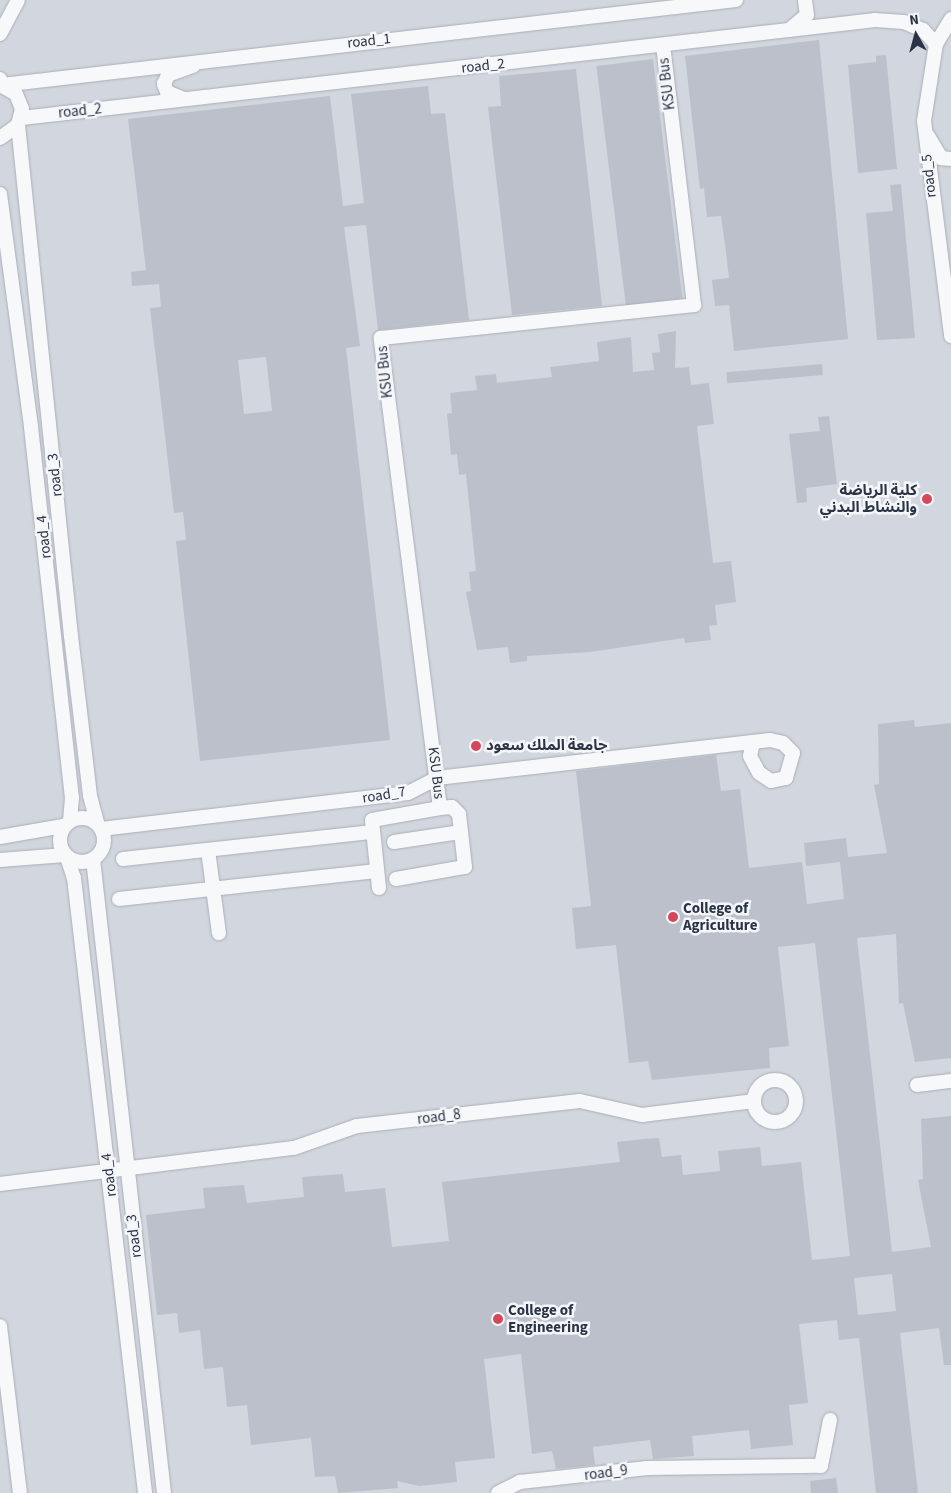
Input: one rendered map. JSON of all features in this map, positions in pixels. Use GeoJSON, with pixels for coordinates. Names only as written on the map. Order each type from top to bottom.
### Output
{"type":"FeatureCollection","features":[{"type":"Feature","properties":{"kind":"street"},"geometry":{"type":"LineString","coordinates":[[0,34],[18,0]]}},
{"type":"Feature","properties":{"kind":"street","name":"road_1"},"geometry":{"type":"LineString","coordinates":[[1,83],[736,0]]}},
{"type":"Feature","properties":{"kind":"street"},"geometry":{"type":"LineString","coordinates":[[786,32],[807,16],[801,0]]}},
{"type":"Feature","properties":{"kind":"street","name":"road_5"},"geometry":{"type":"LineString","coordinates":[[951,19],[936,44],[924,121],[951,336]]}},
{"type":"Feature","properties":{"kind":"street","name":"road_2"},"geometry":{"type":"LineString","coordinates":[[20,122],[184,99],[786,32],[876,20],[904,22],[922,30],[936,44]]}},
{"type":"Feature","properties":{"kind":"street","name":"KSU Bus"},"geometry":{"type":"LineString","coordinates":[[371,832],[372,820],[381,816],[440,808],[381,338],[694,305],[663,46]]}},
{"type":"Feature","properties":{"kind":"street"},"geometry":{"type":"LineString","coordinates":[[184,99],[167,92],[164,84],[168,75],[215,58]]}},
{"type":"Feature","properties":{"kind":"street","name":"road_3"},"geometry":{"type":"LineString","coordinates":[[1,83],[20,101],[20,122],[71,636],[90,796],[99,826]]}},
{"type":"Feature","properties":{"kind":"street"},"geometry":{"type":"LineString","coordinates":[[924,121],[930,145],[941,158],[951,159]]}},
{"type":"Feature","properties":{"kind":"street"},"geometry":{"type":"LineString","coordinates":[[0,138],[20,122]]}},
{"type":"Feature","properties":{"kind":"street","name":"road_4"},"geometry":{"type":"LineString","coordinates":[[0,194],[32,427],[72,798],[67,823]]}},
{"type":"Feature","properties":{"kind":"street","name":"road_7"},"geometry":{"type":"LineString","coordinates":[[99,826],[408,793],[437,778],[753,742]]}},
{"type":"Feature","properties":{"kind":"street"},"geometry":{"type":"LineString","coordinates":[[396,880],[464,867],[462,832],[456,809],[440,808]]}},
{"type":"Feature","properties":{"kind":"street"},"geometry":{"type":"LineString","coordinates":[[0,837],[67,823],[84,817],[99,826],[102,849],[93,860],[80,862],[66,856],[0,860]]}},
{"type":"Feature","properties":{"kind":"street"},"geometry":{"type":"LineString","coordinates":[[66,856],[59,839],[67,823]]}},
{"type":"Feature","properties":{"kind":"street"},"geometry":{"type":"LineString","coordinates":[[123,859],[371,832],[378,888]]}},
{"type":"Feature","properties":{"kind":"street"},"geometry":{"type":"LineString","coordinates":[[394,842],[462,832]]}},
{"type":"Feature","properties":{"kind":"street"},"geometry":{"type":"LineString","coordinates":[[208,850],[219,933]]}},
{"type":"Feature","properties":{"kind":"street","name":"road_4"},"geometry":{"type":"LineString","coordinates":[[66,856],[109,1172],[145,1493]]}},
{"type":"Feature","properties":{"kind":"street","name":"road_3"},"geometry":{"type":"LineString","coordinates":[[93,860],[164,1493]]}},
{"type":"Feature","properties":{"kind":"street"},"geometry":{"type":"LineString","coordinates":[[119,899],[376,871]]}},
{"type":"Feature","properties":{"kind":"street"},"geometry":{"type":"LineString","coordinates":[[917,1086],[951,1081]]}},
{"type":"Feature","properties":{"kind":"street","name":"road_8"},"geometry":{"type":"LineString","coordinates":[[0,1184],[294,1148],[357,1126],[580,1100],[642,1115],[754,1101]]}},
{"type":"Feature","properties":{"kind":"street"},"geometry":{"type":"LineString","coordinates":[[0,1326],[20,1493]]}},
{"type":"Feature","properties":{"kind":"street","name":"road_9"},"geometry":{"type":"LineString","coordinates":[[498,1493],[520,1482],[647,1468],[716,1470],[821,1466],[830,1420]]}},
{"type":"Feature","properties":{"kind":"shaded area","name":"جامعة الملك سعود"},"geometry":{"type":"Polygon","coordinates":[[[0,0],[951,0],[951,1493],[0,1493],[0,0]]]}},
{"type":"Feature","properties":{"kind":"building"},"geometry":{"type":"Polygon","coordinates":[[[819,40],[848,339],[734,351],[729,305],[715,306],[712,280],[729,278],[726,252],[721,216],[707,217],[704,188],[700,189],[685,56],[819,40]]]}},
{"type":"Feature","properties":{"kind":"building"},"geometry":{"type":"Polygon","coordinates":[[[886,55],[897,169],[858,173],[848,65],[876,62],[876,56],[886,55]]]}},
{"type":"Feature","properties":{"kind":"building"},"geometry":{"type":"Polygon","coordinates":[[[653,59],[682,298],[626,305],[596,66],[653,59]]]}},
{"type":"Feature","properties":{"kind":"building"},"geometry":{"type":"Polygon","coordinates":[[[576,69],[602,306],[512,315],[488,107],[501,106],[499,76],[576,69]]]}},
{"type":"Feature","properties":{"kind":"building"},"geometry":{"type":"Polygon","coordinates":[[[428,86],[431,114],[445,113],[469,320],[378,330],[366,225],[344,227],[360,346],[346,348],[390,740],[200,761],[176,541],[186,540],[183,512],[174,513],[150,308],[161,307],[159,284],[132,286],[131,272],[146,270],[128,119],[330,96],[343,206],[364,203],[351,94],[428,86]],[[266,357],[238,360],[244,414],[272,411],[266,357]]]}},
{"type":"Feature","properties":{"kind":"building"},"geometry":{"type":"Polygon","coordinates":[[[901,184],[915,338],[877,340],[866,213],[893,211],[890,185],[901,184]]]}},
{"type":"Feature","properties":{"kind":"building"},"geometry":{"type":"Polygon","coordinates":[[[676,331],[675,368],[689,367],[691,385],[709,383],[714,424],[697,426],[713,563],[731,561],[736,602],[715,605],[717,625],[709,626],[711,640],[685,643],[684,638],[590,652],[527,656],[527,661],[510,663],[508,647],[477,650],[466,592],[471,591],[469,572],[476,571],[466,474],[459,475],[457,454],[451,455],[447,414],[452,413],[450,393],[477,390],[475,376],[496,374],[497,383],[552,377],[550,367],[599,361],[597,342],[631,337],[633,372],[654,370],[652,353],[660,352],[658,334],[676,331]]]}},
{"type":"Feature","properties":{"kind":"building"},"geometry":{"type":"Polygon","coordinates":[[[822,364],[823,375],[727,383],[726,372],[822,364]]]}},
{"type":"Feature","properties":{"kind":"building"},"geometry":{"type":"Polygon","coordinates":[[[829,416],[837,484],[806,488],[807,502],[797,503],[789,434],[820,431],[818,417],[829,416]]]}},
{"type":"Feature","properties":{"kind":"building"},"geometry":{"type":"Polygon","coordinates":[[[914,720],[915,727],[951,723],[951,1058],[915,1062],[903,1003],[899,1004],[896,934],[857,938],[892,1252],[931,1247],[918,1180],[923,1179],[921,1119],[951,1116],[951,1365],[944,1365],[939,1328],[900,1333],[918,1493],[876,1493],[859,1338],[839,1340],[837,1320],[799,1324],[808,1403],[789,1405],[793,1445],[751,1449],[749,1430],[692,1436],[694,1456],[653,1459],[650,1440],[593,1447],[595,1465],[556,1469],[552,1451],[532,1454],[521,1354],[484,1359],[495,1458],[455,1462],[457,1482],[419,1486],[397,1481],[398,1488],[338,1493],[335,1476],[315,1477],[311,1438],[251,1445],[247,1405],[227,1407],[223,1367],[204,1369],[200,1330],[179,1333],[177,1313],[157,1315],[146,1215],[205,1208],[203,1188],[244,1185],[247,1203],[304,1197],[302,1177],[343,1174],[345,1192],[385,1188],[392,1247],[449,1241],[442,1182],[620,1162],[617,1142],[644,1139],[659,1138],[662,1157],[681,1155],[683,1175],[720,1171],[718,1151],[760,1147],[762,1166],[801,1162],[812,1260],[850,1256],[815,943],[778,947],[789,1046],[769,1048],[770,1068],[652,1080],[648,1061],[629,1063],[616,945],[576,949],[572,908],[591,906],[576,771],[716,755],[721,791],[740,789],[749,868],[802,862],[807,904],[844,899],[840,862],[806,866],[804,843],[846,838],[848,857],[887,853],[874,785],[879,784],[878,724],[914,720]],[[892,1274],[854,1278],[858,1315],[896,1311],[892,1274]]]}},
{"type":"Feature","properties":{"kind":"building"},"geometry":{"type":"Polygon","coordinates":[[[836,1478],[838,1493],[811,1493],[810,1481],[836,1478]]]}},
{"type":"Feature","properties":{"kind":"place","name":"كلية الرياضة والنشاط البدني"},"geometry":{"type":"Point","coordinates":[927,499]}},
{"type":"Feature","properties":{"kind":"place","name":"جامعة الملك سعود"},"geometry":{"type":"Point","coordinates":[476,746]}},
{"type":"Feature","properties":{"kind":"place","name":"College of Agriculture"},"geometry":{"type":"Point","coordinates":[673,917]}},
{"type":"Feature","properties":{"kind":"place","name":"College of Engineering"},"geometry":{"type":"Point","coordinates":[498,1319]}}]}
